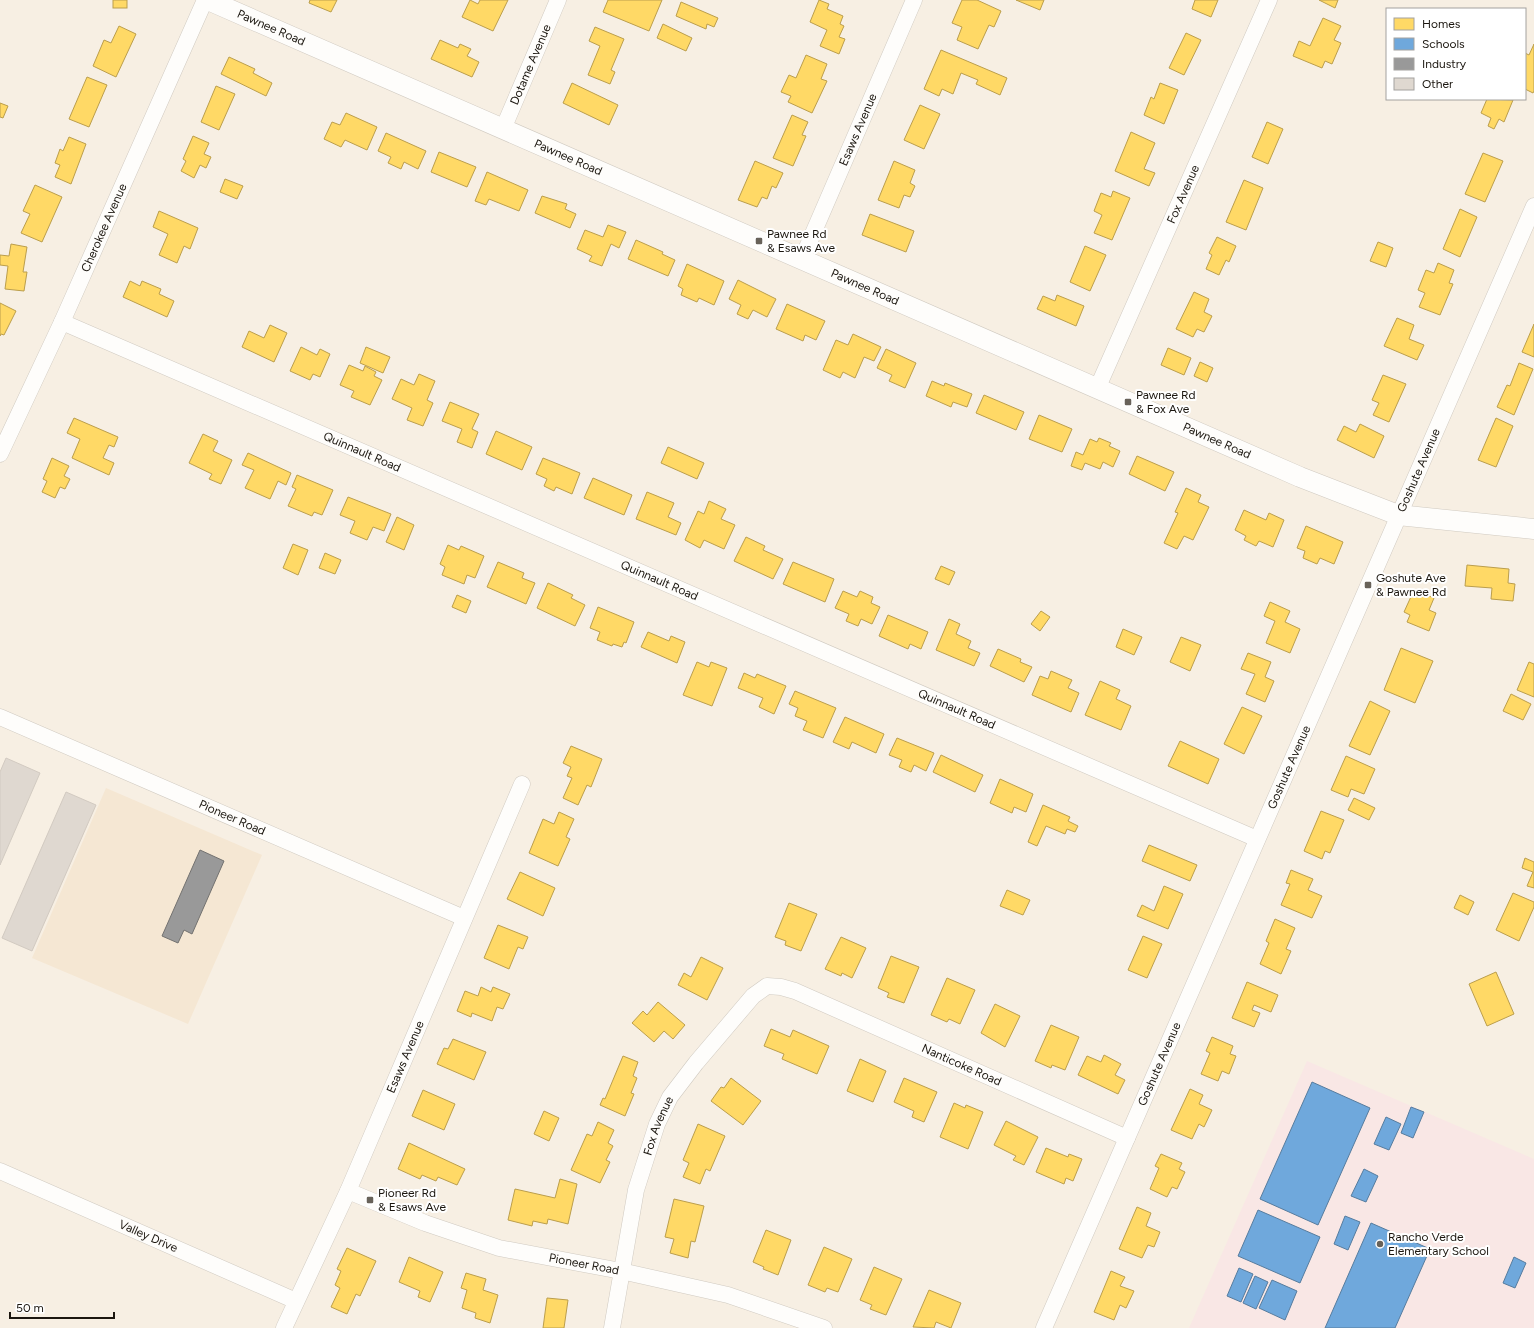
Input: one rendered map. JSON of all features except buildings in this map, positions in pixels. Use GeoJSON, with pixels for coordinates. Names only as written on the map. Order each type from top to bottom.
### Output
{"type":"FeatureCollection","features":[{"type":"Feature","properties":{"kind":"street","name":"Pawnee Road"},"geometry":{"type":"LineString","coordinates":[[207,0],[1300,477],[1398,515],[1534,529]]}},
{"type":"Feature","properties":{"kind":"street","name":"Cherokee Avenue"},"geometry":{"type":"LineString","coordinates":[[0,454],[62,322],[207,0]]}},
{"type":"Feature","properties":{"kind":"street","name":"Dotame Avenue"},"geometry":{"type":"LineString","coordinates":[[503,129],[558,0]]}},
{"type":"Feature","properties":{"kind":"street","name":"Esaws Avenue"},"geometry":{"type":"LineString","coordinates":[[802,259],[914,0]]}},
{"type":"Feature","properties":{"kind":"street","name":"Fox Avenue"},"geometry":{"type":"LineString","coordinates":[[1097,389],[1269,0]]}},
{"type":"Feature","properties":{"kind":"street","name":"Goshute Avenue"},"geometry":{"type":"LineString","coordinates":[[1044,1328],[1534,206]]}},
{"type":"Feature","properties":{"kind":"street","name":"Quinnault Road"},"geometry":{"type":"LineString","coordinates":[[62,322],[1257,839]]}},
{"type":"Feature","properties":{"kind":"street","name":"Pioneer Road"},"geometry":{"type":"LineString","coordinates":[[0,718],[464,918]]}},
{"type":"Feature","properties":{"kind":"street","name":"Esaws Avenue"},"geometry":{"type":"LineString","coordinates":[[284,1328],[348,1191],[522,784]]}},
{"type":"Feature","properties":{"kind":"street","name":"Fox Avenue"},"geometry":{"type":"LineString","coordinates":[[612,1328],[636,1190],[657,1124],[670,1097],[696,1063],[753,996],[766,986],[782,987],[796,991]]}},
{"type":"Feature","properties":{"kind":"street","name":"Nanticoke Road"},"geometry":{"type":"LineString","coordinates":[[796,991],[1126,1138]]}},
{"type":"Feature","properties":{"kind":"street","name":"Valley Drive"},"geometry":{"type":"LineString","coordinates":[[0,1171],[296,1301]]}},
{"type":"Feature","properties":{"kind":"street","name":"Pioneer Road"},"geometry":{"type":"LineString","coordinates":[[348,1191],[425,1223],[499,1248],[621,1271],[728,1295],[824,1328]]}},
{"type":"Feature","properties":{"kind":"shaded area"},"geometry":{"type":"Polygon","coordinates":[[[106,788],[262,855],[188,1024],[32,958],[106,788]]]}},
{"type":"Feature","properties":{"kind":"shaded area","name":"Rancho Verde Elementary School"},"geometry":{"type":"Polygon","coordinates":[[[1307,1061],[1534,1159],[1534,1328],[1189,1328],[1307,1061]]]}},
{"type":"Feature","properties":{"kind":"place","name":"Pawnee Rd & Esaws Ave"},"geometry":{"type":"Point","coordinates":[759,241]}},
{"type":"Feature","properties":{"kind":"place","name":"Pawnee Rd & Fox Ave"},"geometry":{"type":"Point","coordinates":[1128,402]}},
{"type":"Feature","properties":{"kind":"place","name":"Goshute Ave & Pawnee Rd"},"geometry":{"type":"Point","coordinates":[1368,585]}},
{"type":"Feature","properties":{"kind":"place","name":"Pioneer Rd & Esaws Ave"},"geometry":{"type":"Point","coordinates":[370,1200]}},
{"type":"Feature","properties":{"kind":"place","name":"Rancho Verde Elementary School"},"geometry":{"type":"Point","coordinates":[1380,1244]}}]}
